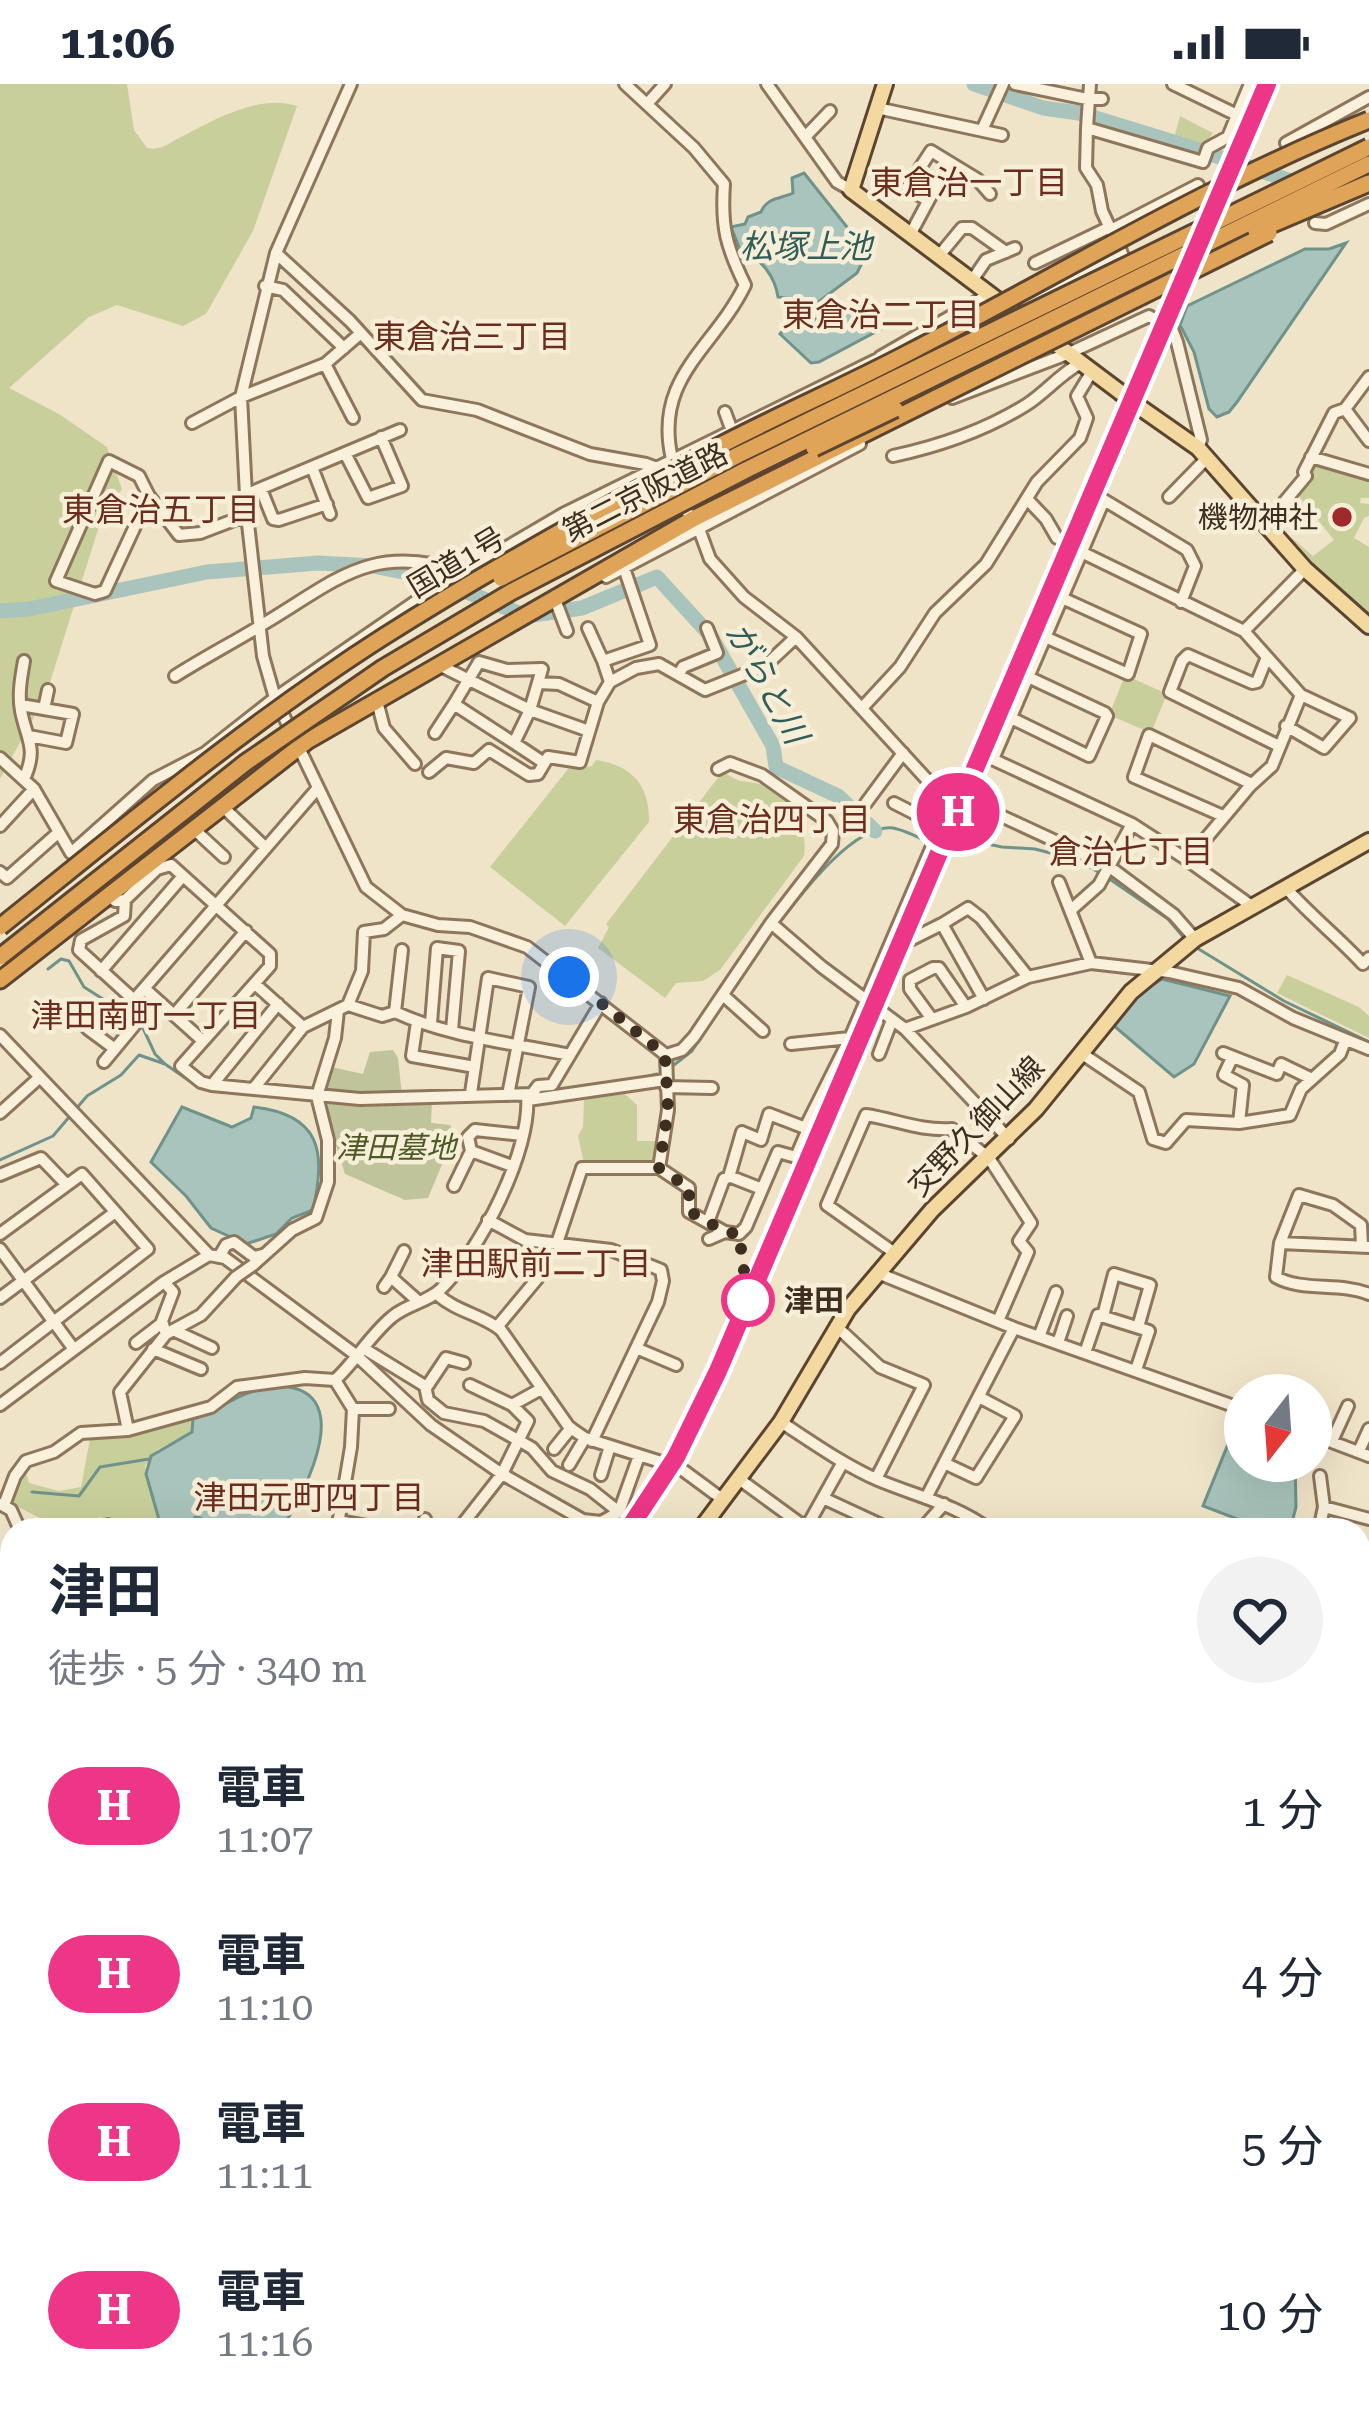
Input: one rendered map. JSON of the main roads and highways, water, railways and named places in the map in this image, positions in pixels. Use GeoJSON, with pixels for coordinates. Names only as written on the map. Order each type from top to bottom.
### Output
{"type":"FeatureCollection","features":[{"type":"Feature","properties":{"kind":"highway","name":"国道1号"},"geometry":{"type":"LineString","coordinates":[[0,932],[229,743],[382,638],[545,541],[1152,223],[1276,160],[1369,121]]}},
{"type":"Feature","properties":{"kind":"highway"},"geometry":{"type":"LineString","coordinates":[[666,490],[731,447],[806,414],[1369,121]]}},
{"type":"Feature","properties":{"kind":"highway","name":"第二京阪道路"},"geometry":{"type":"LineString","coordinates":[[0,932],[304,698],[425,621],[666,490],[1369,147]]}},
{"type":"Feature","properties":{"kind":"highway","name":"第二京阪道路"},"geometry":{"type":"LineString","coordinates":[[0,956],[194,800],[315,712],[435,636],[605,542],[1369,164]]}},
{"type":"Feature","properties":{"kind":"highway"},"geometry":{"type":"LineString","coordinates":[[605,542],[674,516],[1250,234],[1369,184]]}},
{"type":"Feature","properties":{"kind":"highway"},"geometry":{"type":"LineString","coordinates":[[0,980],[297,749],[494,631],[1027,350],[1369,184]]}},
{"type":"Feature","properties":{"kind":"main road"},"geometry":{"type":"LineString","coordinates":[[885,84],[851,190],[1203,453],[1304,569],[1369,626]]}},
{"type":"Feature","properties":{"kind":"main road","name":"交野久御山線"},"geometry":{"type":"LineString","coordinates":[[709,1518],[781,1422],[836,1326],[878,1273],[932,1210],[1009,1139],[1108,1017],[1153,970],[1191,942],[1369,841]]}},
{"type":"Feature","properties":{"kind":"water","name":"松塚上池"},"geometry":{"type":"Polygon","coordinates":[[[804,173],[855,237],[864,259],[857,273],[817,303],[778,297],[771,276],[741,252],[731,227],[745,224],[771,201],[793,193],[792,178],[804,173]]]}},
{"type":"Feature","properties":{"kind":"water"},"geometry":{"type":"Polygon","coordinates":[[[1346,243],[1237,402],[1217,417],[1209,409],[1194,352],[1180,325],[1187,306],[1305,249],[1346,243]]]}},
{"type":"Feature","properties":{"kind":"water"},"geometry":{"type":"Polygon","coordinates":[[[857,301],[881,329],[819,362],[811,363],[780,334],[793,319],[825,319],[857,301]]]}},
{"type":"Feature","properties":{"kind":"water"},"geometry":{"type":"Polygon","coordinates":[[[1162,979],[1230,996],[1194,1064],[1174,1077],[1113,1025],[1143,991],[1162,979]]]}},
{"type":"Feature","properties":{"kind":"water"},"geometry":{"type":"Polygon","coordinates":[[[182,1107],[232,1127],[251,1118],[254,1107],[276,1111],[306,1128],[318,1154],[313,1210],[292,1218],[276,1234],[246,1244],[211,1228],[151,1162],[182,1107]]]}},
{"type":"Feature","properties":{"kind":"water"},"geometry":{"type":"Polygon","coordinates":[[[272,1386],[299,1390],[315,1402],[321,1420],[313,1467],[288,1518],[159,1518],[146,1474],[151,1456],[192,1432],[193,1419],[272,1386]]]}},
{"type":"Feature","properties":{"kind":"water"},"geometry":{"type":"Polygon","coordinates":[[[1224,1454],[1224,1482],[1295,1482],[1293,1518],[1235,1518],[1203,1506],[1224,1454]]]}},
{"type":"Feature","properties":{"kind":"waterway"},"geometry":{"type":"LineString","coordinates":[[974,84],[1303,185]]}},
{"type":"Feature","properties":{"kind":"waterway","name":"がらと川"},"geometry":{"type":"LineString","coordinates":[[0,611],[207,572],[318,563],[373,566],[432,578],[526,616],[582,608],[657,577],[710,635],[773,746],[776,767],[838,796],[875,831]]}},
{"type":"Feature","properties":{"kind":"waterway"},"geometry":{"type":"LineString","coordinates":[[779,923],[829,864],[861,837],[893,828],[928,842]]}},
{"type":"Feature","properties":{"kind":"waterway","name":"がらと川"},"geometry":{"type":"LineString","coordinates":[[937,846],[968,840],[1035,849],[1077,860],[1100,873]]}},
{"type":"Feature","properties":{"kind":"waterway","name":"がらと川"},"geometry":{"type":"LineString","coordinates":[[1108,878],[1168,919],[1185,939]]}},
{"type":"Feature","properties":{"kind":"waterway"},"geometry":{"type":"LineString","coordinates":[[758,951],[771,934]]}},
{"type":"Feature","properties":{"kind":"waterway","name":"がらと川"},"geometry":{"type":"LineString","coordinates":[[1197,948],[1284,1001],[1369,1042]]}},
{"type":"Feature","properties":{"kind":"waterway"},"geometry":{"type":"LineString","coordinates":[[48,969],[61,959],[69,961],[84,987],[136,1020]]}},
{"type":"Feature","properties":{"kind":"waterway"},"geometry":{"type":"LineString","coordinates":[[670,1068],[692,1051],[714,1017]]}},
{"type":"Feature","properties":{"kind":"waterway"},"geometry":{"type":"LineString","coordinates":[[142,1026],[164,1063]]}},
{"type":"Feature","properties":{"kind":"waterway"},"geometry":{"type":"LineString","coordinates":[[0,1160],[53,1136],[87,1096],[121,1075],[139,1055],[165,1064],[197,1086]]}},
{"type":"Feature","properties":{"kind":"waterway"},"geometry":{"type":"LineString","coordinates":[[642,1078],[657,1074]]}},
{"type":"Feature","properties":{"kind":"waterway"},"geometry":{"type":"LineString","coordinates":[[32,1492],[79,1496],[100,1467],[149,1459]]}},
{"type":"Feature","properties":{"kind":"railway"},"geometry":{"type":"LineString","coordinates":[[636,1518],[676,1457],[718,1371],[1267,84]]}},
{"type":"Feature","properties":{"kind":"train","name":"H"},"geometry":{"type":"LineString","coordinates":[[636,1518],[676,1457],[718,1371],[1267,84]]}},
{"type":"Feature","properties":{"kind":"place","name":"機物神社"},"geometry":{"type":"Point","coordinates":[1342,517]}},
{"type":"Feature","properties":{"kind":"place","name":"津田"},"geometry":{"type":"Point","coordinates":[748,1300]}},
{"type":"Feature","properties":{"kind":"district","name":"東倉治一丁目"},"geometry":{"type":"Point","coordinates":[969,182]}},
{"type":"Feature","properties":{"kind":"district","name":"東倉治二丁目"},"geometry":{"type":"Point","coordinates":[881,314]}},
{"type":"Feature","properties":{"kind":"district","name":"東倉治三丁目"},"geometry":{"type":"Point","coordinates":[472,336]}},
{"type":"Feature","properties":{"kind":"district","name":"東倉治五丁目"},"geometry":{"type":"Point","coordinates":[161,509]}},
{"type":"Feature","properties":{"kind":"district","name":"東倉治四丁目"},"geometry":{"type":"Point","coordinates":[772,819]}},
{"type":"Feature","properties":{"kind":"district","name":"倉治七丁目"},"geometry":{"type":"Point","coordinates":[1131,851]}},
{"type":"Feature","properties":{"kind":"district","name":"津田南町一丁目"},"geometry":{"type":"Point","coordinates":[146,1015]}},
{"type":"Feature","properties":{"kind":"district","name":"津田駅前二丁目"},"geometry":{"type":"Point","coordinates":[536,1263]}},
{"type":"Feature","properties":{"kind":"district","name":"津田元町四丁目"},"geometry":{"type":"Point","coordinates":[309,1497]}},
{"type":"Feature","properties":{"kind":"park label","name":"津田墓地"},"geometry":{"type":"Point","coordinates":[396,1147]}}]}
